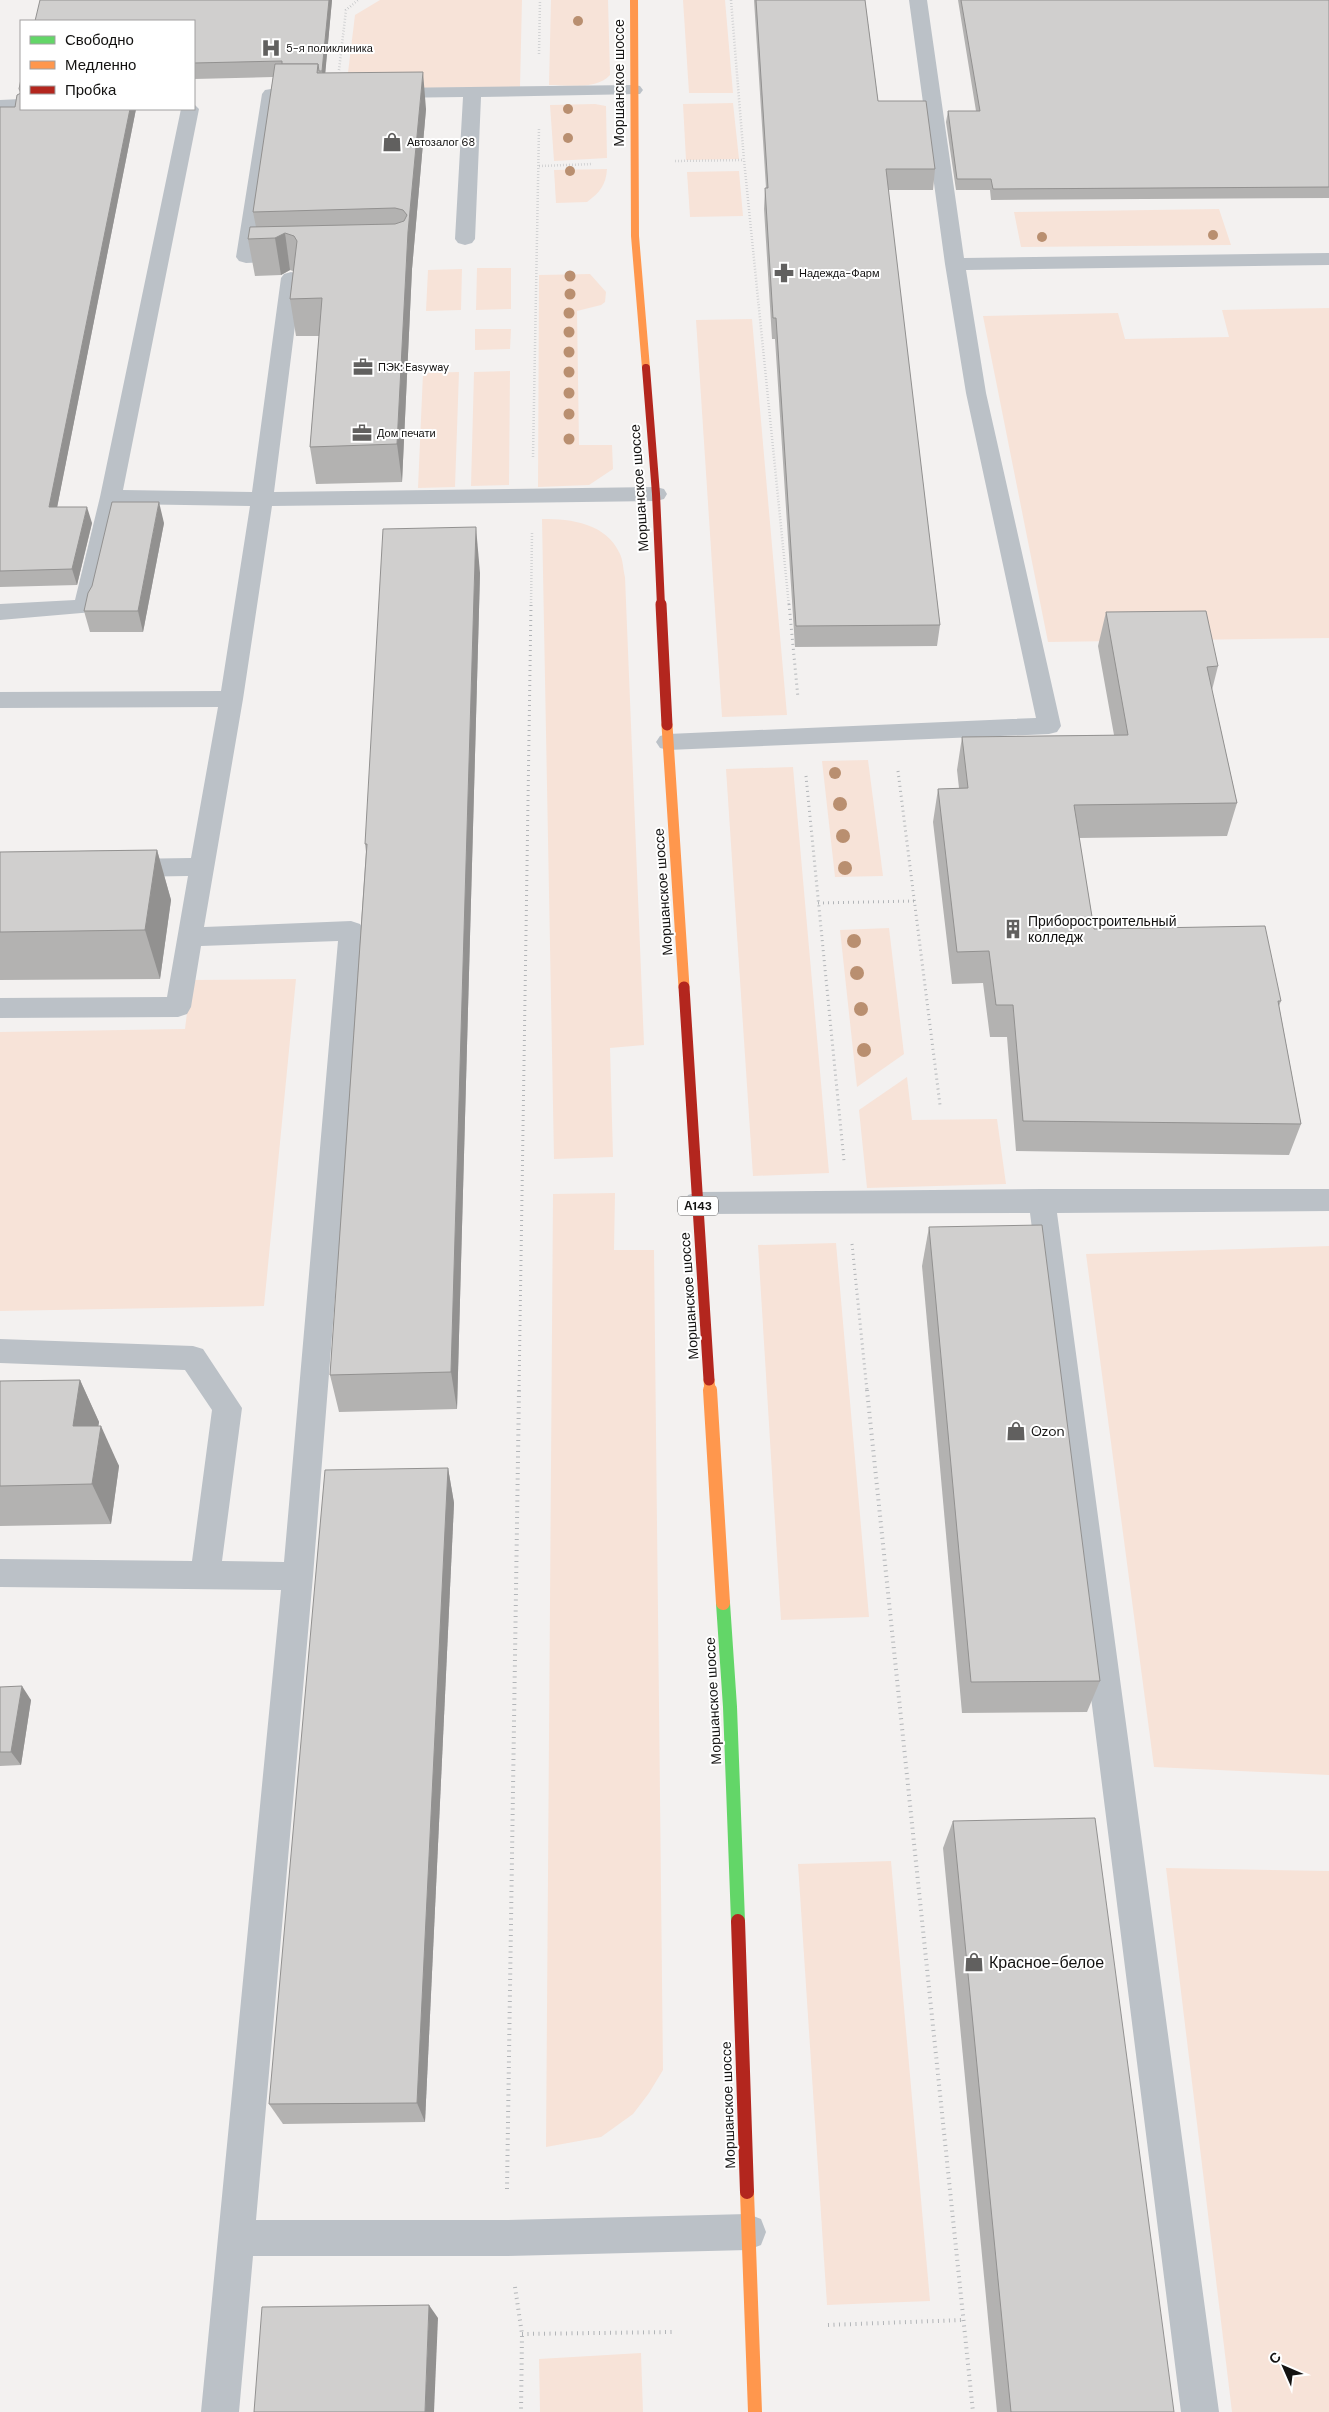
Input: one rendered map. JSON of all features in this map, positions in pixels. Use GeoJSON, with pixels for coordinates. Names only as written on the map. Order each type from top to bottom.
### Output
{"type":"FeatureCollection","features":[{"type":"Feature","properties":{"kind":"main road","name":"Моршанское шоссе"},"geometry":{"type":"LineString","coordinates":[[634,0],[635,236],[656,494],[668,742],[730,1707],[755,2412]]}},
{"type":"Feature","properties":{"kind":"lane"},"geometry":{"type":"LineString","coordinates":[[668,742],[1049,726],[976,393],[955,264],[918,0]]}},
{"type":"Feature","properties":{"kind":"lane"},"geometry":{"type":"LineString","coordinates":[[375,93],[634,90]]}},
{"type":"Feature","properties":{"kind":"lane"},"geometry":{"type":"LineString","coordinates":[[465,239],[472,92]]}},
{"type":"Feature","properties":{"kind":"lane"},"geometry":{"type":"LineString","coordinates":[[303,255],[246,256],[271,94],[336,93]]}},
{"type":"Feature","properties":{"kind":"lane"},"geometry":{"type":"LineString","coordinates":[[0,104],[20,104]]}},
{"type":"Feature","properties":{"kind":"lane"},"geometry":{"type":"LineString","coordinates":[[0,612],[85,607],[111,497],[190,110]]}},
{"type":"Feature","properties":{"kind":"lane"},"geometry":{"type":"LineString","coordinates":[[955,264],[1329,259]]}},
{"type":"Feature","properties":{"kind":"lane"},"geometry":{"type":"LineString","coordinates":[[0,1008],[178,1007],[231,699],[262,499],[291,278]]}},
{"type":"Feature","properties":{"kind":"lane"},"geometry":{"type":"LineString","coordinates":[[111,497],[262,499],[656,494]]}},
{"type":"Feature","properties":{"kind":"lane"},"geometry":{"type":"LineString","coordinates":[[0,700],[231,699]]}},
{"type":"Feature","properties":{"kind":"lane"},"geometry":{"type":"LineString","coordinates":[[106,868],[202,867]]}},
{"type":"Feature","properties":{"kind":"lane"},"geometry":{"type":"LineString","coordinates":[[190,937],[351,931],[298,1576],[220,2412]]}},
{"type":"Feature","properties":{"kind":"lane"},"geometry":{"type":"LineString","coordinates":[[1042,1200],[1200,2412]]}},
{"type":"Feature","properties":{"kind":"lane"},"geometry":{"type":"LineString","coordinates":[[698,1203],[1329,1200]]}},
{"type":"Feature","properties":{"kind":"lane"},"geometry":{"type":"LineString","coordinates":[[0,1351],[192,1358],[227,1408],[205,1575]]}},
{"type":"Feature","properties":{"kind":"lane"},"geometry":{"type":"LineString","coordinates":[[0,1574],[298,1576]]}},
{"type":"Feature","properties":{"kind":"lane"},"geometry":{"type":"LineString","coordinates":[[236,2238],[506,2238],[748,2232]]}},
{"type":"Feature","properties":{"kind":"path"},"geometry":{"type":"LineString","coordinates":[[336,93],[346,10],[358,0]]}},
{"type":"Feature","properties":{"kind":"path"},"geometry":{"type":"LineString","coordinates":[[521,2412],[522,2334],[506,2238],[540,0]]}},
{"type":"Feature","properties":{"kind":"path"},"geometry":{"type":"LineString","coordinates":[[897,765],[940,1106]]}},
{"type":"Feature","properties":{"kind":"path"},"geometry":{"type":"LineString","coordinates":[[818,903],[914,901]]}},
{"type":"Feature","properties":{"kind":"path"},"geometry":{"type":"LineString","coordinates":[[828,2325],[963,2320]]}},
{"type":"Feature","properties":{"kind":"path"},"geometry":{"type":"LineString","coordinates":[[522,2334],[672,2332]]}},
{"type":"Feature","properties":{"kind":"shaded area"},"geometry":{"type":"Polygon","coordinates":[[[380,0],[522,0],[520,87],[346,89],[355,15],[380,0]]]}},
{"type":"Feature","properties":{"kind":"shaded area"},"geometry":{"type":"Polygon","coordinates":[[[551,0],[608,0],[610,75],[604,80],[582,86],[549,85],[551,0]]]}},
{"type":"Feature","properties":{"kind":"shaded area"},"geometry":{"type":"Polygon","coordinates":[[[683,0],[725,0],[733,93],[689,93],[683,0]]]}},
{"type":"Feature","properties":{"kind":"shaded area"},"geometry":{"type":"Polygon","coordinates":[[[733,103],[739,159],[686,160],[683,104],[733,103]]]}},
{"type":"Feature","properties":{"kind":"shaded area"},"geometry":{"type":"Polygon","coordinates":[[[595,104],[606,106],[607,158],[554,161],[550,105],[595,104]]]}},
{"type":"Feature","properties":{"kind":"shaded area"},"geometry":{"type":"Polygon","coordinates":[[[607,169],[602,188],[587,202],[556,203],[554,170],[607,169]]]}},
{"type":"Feature","properties":{"kind":"shaded area"},"geometry":{"type":"Polygon","coordinates":[[[739,171],[743,216],[690,217],[687,172],[739,171]]]}},
{"type":"Feature","properties":{"kind":"shaded area"},"geometry":{"type":"Polygon","coordinates":[[[1219,209],[1231,245],[1021,247],[1014,212],[1219,209]]]}},
{"type":"Feature","properties":{"kind":"shaded area"},"geometry":{"type":"Polygon","coordinates":[[[477,268],[511,268],[511,309],[476,310],[477,268]]]}},
{"type":"Feature","properties":{"kind":"shaded area"},"geometry":{"type":"Polygon","coordinates":[[[462,269],[461,310],[426,311],[428,270],[462,269]]]}},
{"type":"Feature","properties":{"kind":"shaded area"},"geometry":{"type":"Polygon","coordinates":[[[590,274],[606,292],[605,302],[601,305],[577,311],[579,445],[612,445],[613,469],[589,485],[538,487],[539,275],[590,274]]]}},
{"type":"Feature","properties":{"kind":"shaded area"},"geometry":{"type":"Polygon","coordinates":[[[1329,308],[1329,638],[1048,642],[983,316],[1118,313],[1125,339],[1229,337],[1222,310],[1329,308]]]}},
{"type":"Feature","properties":{"kind":"shaded area"},"geometry":{"type":"Polygon","coordinates":[[[752,319],[787,715],[722,717],[696,320],[752,319]]]}},
{"type":"Feature","properties":{"kind":"shaded area"},"geometry":{"type":"Polygon","coordinates":[[[475,329],[511,329],[510,349],[475,350],[475,329]]]}},
{"type":"Feature","properties":{"kind":"shaded area"},"geometry":{"type":"Polygon","coordinates":[[[510,371],[509,485],[471,486],[474,372],[510,371]]]}},
{"type":"Feature","properties":{"kind":"shaded area"},"geometry":{"type":"Polygon","coordinates":[[[459,372],[455,487],[418,488],[423,373],[459,372]]]}},
{"type":"Feature","properties":{"kind":"shaded area"},"geometry":{"type":"Polygon","coordinates":[[[542,519],[576,522],[597,529],[606,535],[620,554],[625,577],[644,1045],[610,1048],[613,1157],[554,1159],[542,519]]]}},
{"type":"Feature","properties":{"kind":"shaded area"},"geometry":{"type":"Polygon","coordinates":[[[868,760],[883,876],[835,877],[822,761],[868,760]]]}},
{"type":"Feature","properties":{"kind":"shaded area"},"geometry":{"type":"Polygon","coordinates":[[[793,767],[829,1173],[753,1176],[726,769],[793,767]]]}},
{"type":"Feature","properties":{"kind":"shaded area"},"geometry":{"type":"Polygon","coordinates":[[[889,928],[904,1054],[857,1087],[840,930],[889,928]]]}},
{"type":"Feature","properties":{"kind":"shaded area"},"geometry":{"type":"Polygon","coordinates":[[[296,979],[264,1306],[0,1311],[0,1032],[185,1029],[191,980],[296,979]]]}},
{"type":"Feature","properties":{"kind":"shaded area"},"geometry":{"type":"Polygon","coordinates":[[[907,1077],[912,1120],[997,1119],[1006,1184],[867,1188],[859,1110],[907,1077]]]}},
{"type":"Feature","properties":{"kind":"shaded area"},"geometry":{"type":"Polygon","coordinates":[[[615,1193],[614,1250],[654,1250],[663,2070],[633,2114],[601,2137],[546,2147],[553,1194],[615,1193]]]}},
{"type":"Feature","properties":{"kind":"shaded area"},"geometry":{"type":"Polygon","coordinates":[[[836,1243],[869,1617],[781,1620],[758,1245],[836,1243]]]}},
{"type":"Feature","properties":{"kind":"shaded area"},"geometry":{"type":"Polygon","coordinates":[[[1329,1246],[1329,1775],[1154,1767],[1086,1254],[1329,1246]]]}},
{"type":"Feature","properties":{"kind":"shaded area"},"geometry":{"type":"Polygon","coordinates":[[[891,1861],[930,2301],[827,2305],[798,1864],[891,1861]]]}},
{"type":"Feature","properties":{"kind":"shaded area"},"geometry":{"type":"Polygon","coordinates":[[[1166,1868],[1329,1871],[1329,2412],[1232,2412],[1166,1868]]]}},
{"type":"Feature","properties":{"kind":"shaded area"},"geometry":{"type":"Polygon","coordinates":[[[641,2353],[643,2412],[540,2412],[539,2359],[641,2353]]]}},
{"type":"Feature","properties":{"kind":"building"},"geometry":{"type":"Polygon","coordinates":[[[40,0],[329,0],[322,71],[319,71],[318,64],[282,64],[282,61],[195,63],[195,20],[35,20],[40,0]]]}},
{"type":"Feature","properties":{"kind":"building"},"geometry":{"type":"Polygon","coordinates":[[[756,0],[865,0],[878,101],[926,101],[935,169],[886,169],[940,625],[796,626],[776,318],[773,318],[765,188],[768,188],[756,0]]]}},
{"type":"Feature","properties":{"kind":"building"},"geometry":{"type":"Polygon","coordinates":[[[961,0],[1329,0],[1329,187],[993,189],[991,179],[957,179],[948,111],[980,111],[961,0]]]}},
{"type":"Feature","properties":{"kind":"building"},"geometry":{"type":"Polygon","coordinates":[[[275,64],[318,64],[317,73],[423,72],[408,232],[397,444],[310,447],[322,298],[290,299],[297,241],[294,236],[285,233],[275,238],[248,239],[250,227],[395,224],[404,221],[407,215],[403,210],[395,208],[253,212],[275,64]]]}},
{"type":"Feature","properties":{"kind":"building"},"geometry":{"type":"Polygon","coordinates":[[[20,94],[20,110],[130,110],[49,507],[87,507],[72,569],[0,571],[0,107],[15,107],[17,95],[20,94]]]}},
{"type":"Feature","properties":{"kind":"building"},"geometry":{"type":"Polygon","coordinates":[[[112,502],[159,502],[138,611],[84,611],[88,593],[92,586],[112,502]]]}},
{"type":"Feature","properties":{"kind":"building"},"geometry":{"type":"Polygon","coordinates":[[[476,527],[451,1372],[330,1375],[367,844],[365,844],[383,529],[476,527]]]}},
{"type":"Feature","properties":{"kind":"building"},"geometry":{"type":"Polygon","coordinates":[[[1206,611],[1218,666],[1207,667],[1237,803],[1074,805],[1094,929],[1265,926],[1281,1001],[1278,1001],[1301,1124],[1023,1121],[1013,1005],[996,1005],[989,951],[957,952],[938,789],[968,788],[962,737],[1128,735],[1106,612],[1206,611]]]}},
{"type":"Feature","properties":{"kind":"building"},"geometry":{"type":"Polygon","coordinates":[[[157,850],[145,930],[0,932],[0,852],[157,850]]]}},
{"type":"Feature","properties":{"kind":"building"},"geometry":{"type":"Polygon","coordinates":[[[1042,1225],[1100,1681],[971,1682],[929,1227],[1042,1225]]]}},
{"type":"Feature","properties":{"kind":"building"},"geometry":{"type":"Polygon","coordinates":[[[80,1380],[73,1426],[101,1426],[92,1484],[0,1486],[0,1381],[80,1380]]]}},
{"type":"Feature","properties":{"kind":"building"},"geometry":{"type":"Polygon","coordinates":[[[448,1468],[417,2103],[269,2104],[325,1470],[448,1468]]]}},
{"type":"Feature","properties":{"kind":"building"},"geometry":{"type":"Polygon","coordinates":[[[22,1686],[11,1752],[0,1752],[0,1687],[22,1686]]]}},
{"type":"Feature","properties":{"kind":"building"},"geometry":{"type":"Polygon","coordinates":[[[1095,1818],[1174,2412],[1011,2412],[953,1821],[1095,1818]]]}},
{"type":"Feature","properties":{"kind":"building"},"geometry":{"type":"Polygon","coordinates":[[[429,2305],[425,2412],[254,2412],[262,2307],[429,2305]]]}},
{"type":"Feature","properties":{"kind":"traffic: fast"},"geometry":{"type":"LineString","coordinates":[[723,1603],[730,1707],[738,1921]]}},
{"type":"Feature","properties":{"kind":"traffic: slow"},"geometry":{"type":"LineString","coordinates":[[634,0],[635,236],[646,368]]}},
{"type":"Feature","properties":{"kind":"traffic: slow"},"geometry":{"type":"LineString","coordinates":[[667,725],[684,987]]}},
{"type":"Feature","properties":{"kind":"traffic: slow"},"geometry":{"type":"LineString","coordinates":[[709,1380],[723,1603]]}},
{"type":"Feature","properties":{"kind":"traffic: slow"},"geometry":{"type":"LineString","coordinates":[[747,2192],[755,2412]]}},
{"type":"Feature","properties":{"kind":"traffic: jam"},"geometry":{"type":"LineString","coordinates":[[646,368],[656,494],[667,725]]}},
{"type":"Feature","properties":{"kind":"traffic: jam"},"geometry":{"type":"LineString","coordinates":[[684,987],[709,1380]]}},
{"type":"Feature","properties":{"kind":"traffic: jam"},"geometry":{"type":"LineString","coordinates":[[738,1921],[747,2192]]}},
{"type":"Feature","properties":{"kind":"place","name":"5-я поликлиника"},"geometry":{"type":"Point","coordinates":[271,48]}},
{"type":"Feature","properties":{"kind":"place","name":"Автозалог 68"},"geometry":{"type":"Point","coordinates":[392,142]}},
{"type":"Feature","properties":{"kind":"place","name":"Надежда-Фарм"},"geometry":{"type":"Point","coordinates":[784,273]}},
{"type":"Feature","properties":{"kind":"place","name":"ПЭК: Easyway"},"geometry":{"type":"Point","coordinates":[363,367]}},
{"type":"Feature","properties":{"kind":"place","name":"Дом печати"},"geometry":{"type":"Point","coordinates":[362,433]}},
{"type":"Feature","properties":{"kind":"place","name":"Приборостроительный колледж"},"geometry":{"type":"Point","coordinates":[1013,929]}},
{"type":"Feature","properties":{"kind":"place","name":"Ozon"},"geometry":{"type":"Point","coordinates":[1016,1431]}},
{"type":"Feature","properties":{"kind":"place","name":"Красное-белое"},"geometry":{"type":"Point","coordinates":[974,1962]}}]}
